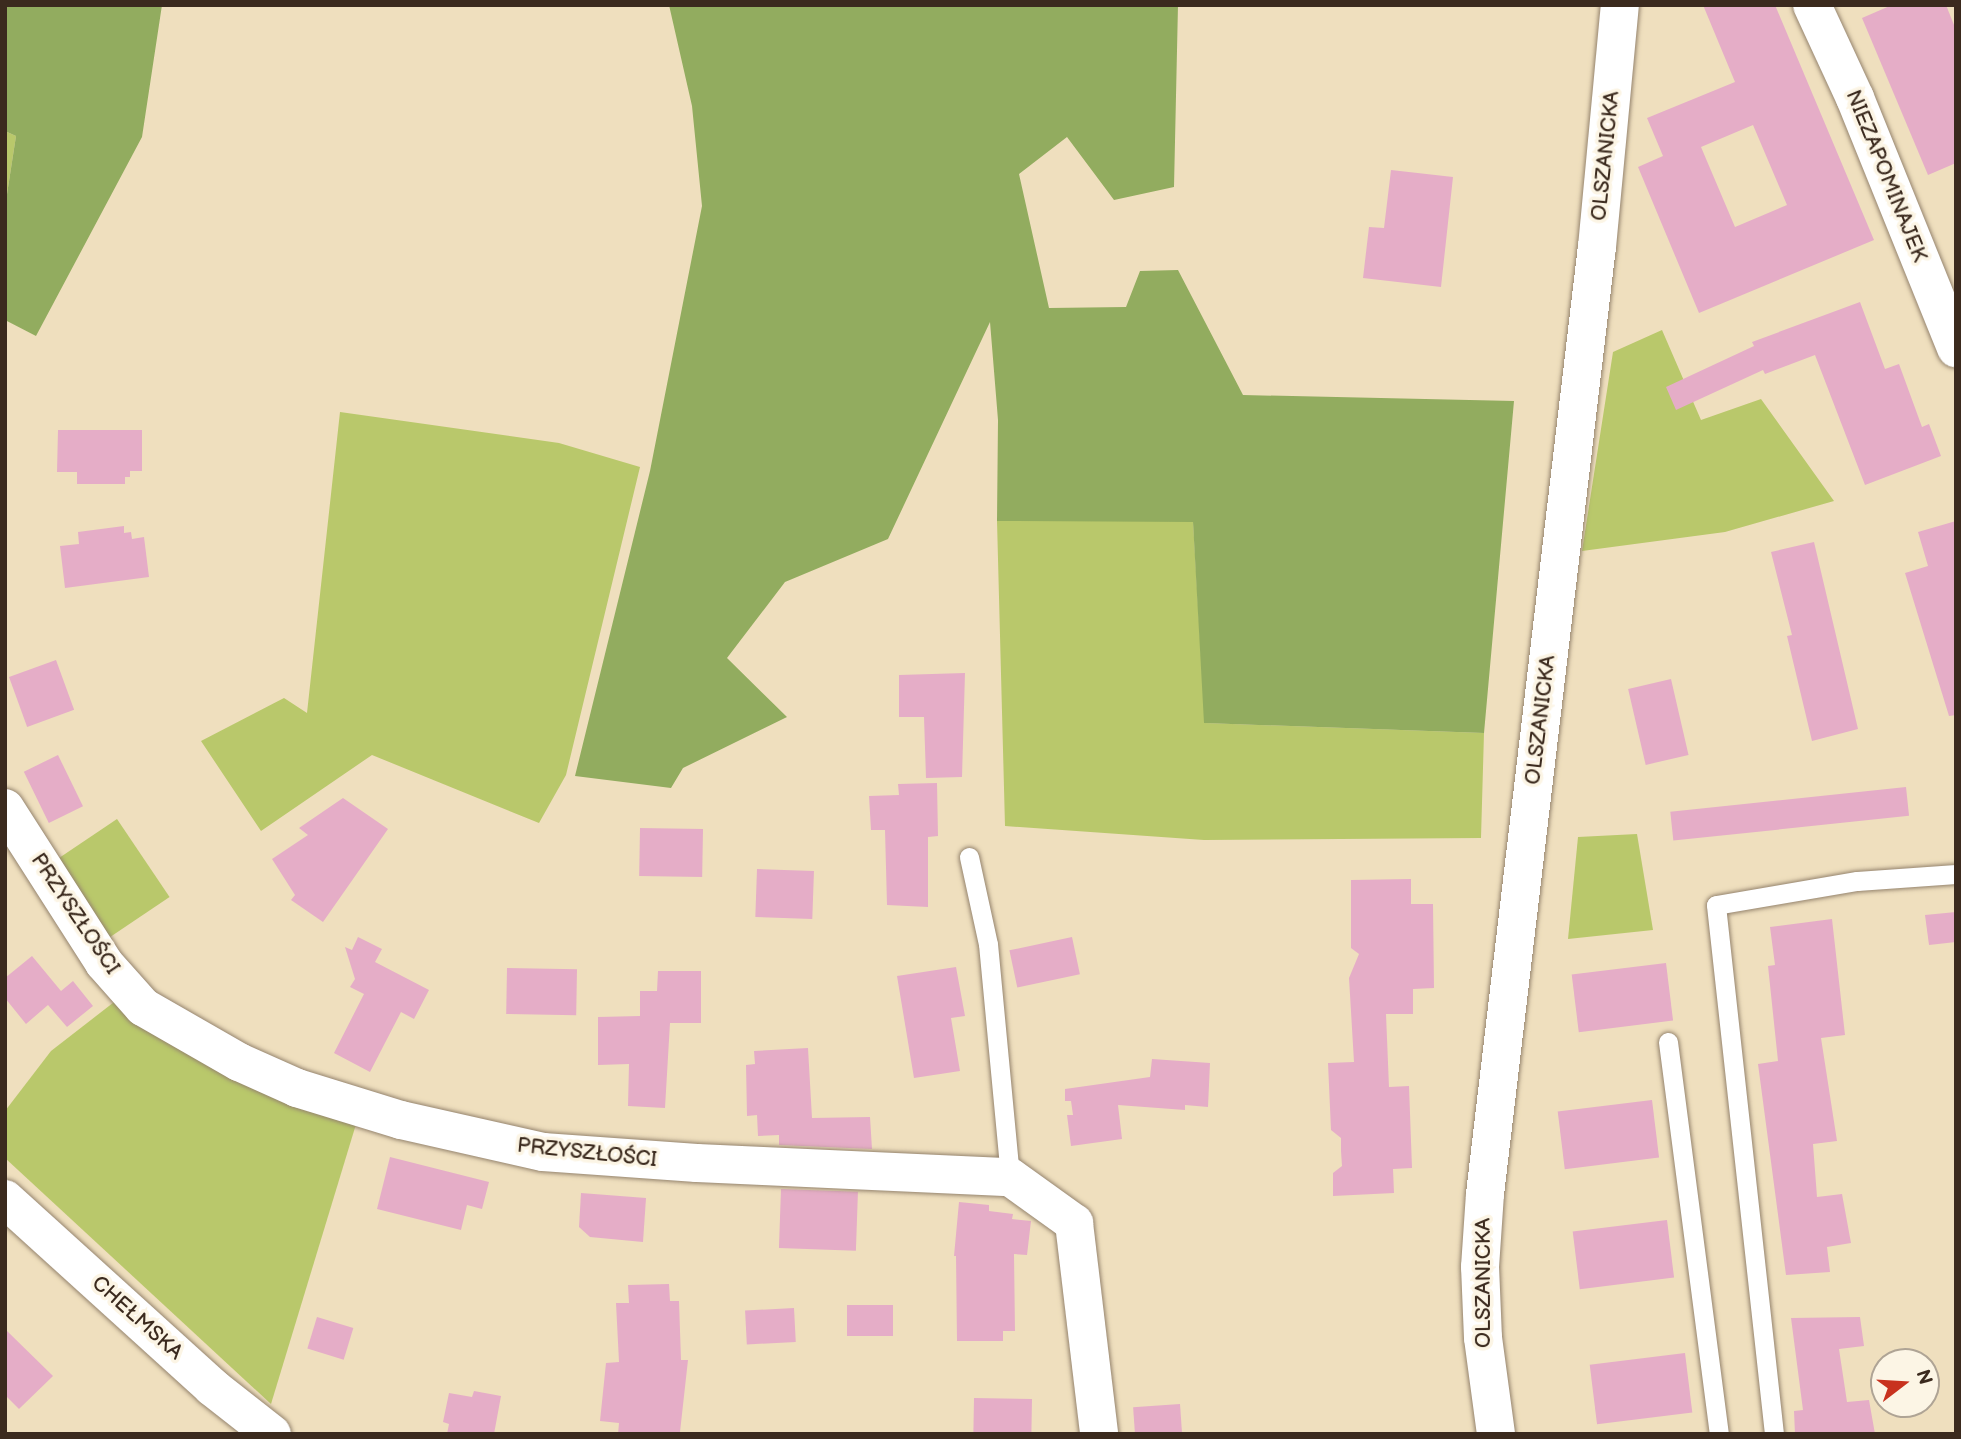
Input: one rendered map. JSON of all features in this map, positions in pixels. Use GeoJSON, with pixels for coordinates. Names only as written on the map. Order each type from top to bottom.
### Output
{"type":"FeatureCollection","features":[{"type":"Feature","properties":{"kind":"street","name":"OLSZANICKA"},"geometry":{"type":"LineString","coordinates":[[1496,1434],[1483,1338],[1480,1267],[1485,1194],[1597,247],[1620,5]]}},
{"type":"Feature","properties":{"kind":"street","name":"NIEZAPOMINAJEK"},"geometry":{"type":"LineString","coordinates":[[1812,5],[1855,99],[1956,348]]}},
{"type":"Feature","properties":{"kind":"street","name":"PRZYSZŁOŚCI"},"geometry":{"type":"LineString","coordinates":[[5,808],[104,963],[144,1007],[239,1062],[297,1088],[401,1120],[543,1152],[792,1168],[1010,1177]]}},
{"type":"Feature","properties":{"kind":"street"},"geometry":{"type":"LineString","coordinates":[[1010,1177],[1074,1223],[1099,1434]]}},
{"type":"Feature","properties":{"kind":"street","name":"CHEŁMSKA"},"geometry":{"type":"LineString","coordinates":[[5,1199],[212,1387],[272,1434]]}},
{"type":"Feature","properties":{"kind":"lane"},"geometry":{"type":"LineString","coordinates":[[969,857],[988,944],[1010,1177]]}},
{"type":"Feature","properties":{"kind":"lane"},"geometry":{"type":"LineString","coordinates":[[1774,1434],[1716,905],[1857,881],[1956,874]]}},
{"type":"Feature","properties":{"kind":"lane"},"geometry":{"type":"LineString","coordinates":[[1668,1042],[1719,1434]]}},
{"type":"Feature","properties":{"kind":"green space"},"geometry":{"type":"Polygon","coordinates":[[[5,5],[162,5],[142,137],[36,336],[5,320],[5,207],[16,136],[5,131],[5,5]]]}},
{"type":"Feature","properties":{"kind":"green space"},"geometry":{"type":"Polygon","coordinates":[[[669,5],[1178,5],[1174,187],[1114,200],[1067,137],[1019,174],[1049,308],[1126,307],[1140,271],[1178,270],[1243,395],[1514,401],[1484,733],[1204,723],[1193,522],[997,521],[998,420],[990,322],[888,539],[785,582],[727,658],[787,717],[683,768],[671,788],[575,776],[650,471],[702,206],[692,106],[669,5]]]}},
{"type":"Feature","properties":{"kind":"green space"},"geometry":{"type":"Polygon","coordinates":[[[5,131],[16,136],[5,207],[5,131]]]}},
{"type":"Feature","properties":{"kind":"green space"},"geometry":{"type":"Polygon","coordinates":[[[1662,330],[1701,420],[1761,399],[1834,501],[1725,532],[1582,551],[1613,352],[1662,330]]]}},
{"type":"Feature","properties":{"kind":"green space"},"geometry":{"type":"Polygon","coordinates":[[[340,412],[559,443],[640,467],[566,775],[539,823],[372,755],[261,831],[201,741],[284,698],[307,713],[340,412]]]}},
{"type":"Feature","properties":{"kind":"green space"},"geometry":{"type":"Polygon","coordinates":[[[997,521],[1193,521],[1205,723],[1484,733],[1481,838],[1204,840],[1005,826],[997,521]]]}},
{"type":"Feature","properties":{"kind":"green space"},"geometry":{"type":"Polygon","coordinates":[[[117,819],[170,897],[102,943],[49,865],[117,819]]]}},
{"type":"Feature","properties":{"kind":"green space"},"geometry":{"type":"Polygon","coordinates":[[[1637,834],[1653,930],[1568,939],[1578,837],[1637,834]]]}},
{"type":"Feature","properties":{"kind":"green space"},"geometry":{"type":"Polygon","coordinates":[[[118,999],[357,1121],[271,1404],[5,1158],[5,1111],[51,1051],[118,999]]]}},
{"type":"Feature","properties":{"kind":"building"},"geometry":{"type":"Polygon","coordinates":[[[1703,5],[1775,5],[1874,240],[1699,313],[1638,167],[1663,156],[1647,118],[1735,82],[1703,5]],[[1753,125],[1701,147],[1735,227],[1787,205],[1753,125]]]}},
{"type":"Feature","properties":{"kind":"building"},"geometry":{"type":"Polygon","coordinates":[[[1892,5],[1946,5],[1956,30],[1956,163],[1928,175],[1862,18],[1892,5]]]}},
{"type":"Feature","properties":{"kind":"building"},"geometry":{"type":"Polygon","coordinates":[[[1391,170],[1453,177],[1441,287],[1363,278],[1369,227],[1384,228],[1391,170]]]}},
{"type":"Feature","properties":{"kind":"building"},"geometry":{"type":"Polygon","coordinates":[[[1860,302],[1885,369],[1899,364],[1922,427],[1929,424],[1941,456],[1865,485],[1815,355],[1765,374],[1763,370],[1676,410],[1666,387],[1754,346],[1752,342],[1860,302]]]}},
{"type":"Feature","properties":{"kind":"building"},"geometry":{"type":"Polygon","coordinates":[[[58,430],[142,430],[142,471],[130,471],[130,477],[125,477],[125,484],[77,484],[77,472],[57,472],[58,430]]]}},
{"type":"Feature","properties":{"kind":"building"},"geometry":{"type":"Polygon","coordinates":[[[1956,521],[1956,715],[1949,716],[1905,573],[1928,566],[1918,532],[1956,521]]]}},
{"type":"Feature","properties":{"kind":"building"},"geometry":{"type":"Polygon","coordinates":[[[124,526],[124,533],[131,532],[132,539],[144,537],[149,577],[65,588],[60,546],[79,544],[78,532],[124,526]]]}},
{"type":"Feature","properties":{"kind":"building"},"geometry":{"type":"Polygon","coordinates":[[[1814,542],[1858,729],[1812,741],[1787,636],[1792,635],[1771,552],[1814,542]]]}},
{"type":"Feature","properties":{"kind":"building"},"geometry":{"type":"Polygon","coordinates":[[[56,660],[74,710],[27,727],[9,677],[56,660]]]}},
{"type":"Feature","properties":{"kind":"building"},"geometry":{"type":"Polygon","coordinates":[[[965,673],[962,777],[926,778],[924,717],[899,717],[899,675],[965,673]]]}},
{"type":"Feature","properties":{"kind":"building"},"geometry":{"type":"Polygon","coordinates":[[[1671,679],[1689,755],[1646,765],[1628,689],[1671,679]]]}},
{"type":"Feature","properties":{"kind":"building"},"geometry":{"type":"Polygon","coordinates":[[[58,755],[83,806],[49,823],[24,772],[58,755]]]}},
{"type":"Feature","properties":{"kind":"building"},"geometry":{"type":"Polygon","coordinates":[[[937,783],[938,836],[928,837],[928,907],[887,905],[885,830],[871,830],[869,796],[899,795],[898,784],[937,783]]]}},
{"type":"Feature","properties":{"kind":"building"},"geometry":{"type":"Polygon","coordinates":[[[1906,787],[1909,816],[1673,841],[1670,812],[1906,787]]]}},
{"type":"Feature","properties":{"kind":"building"},"geometry":{"type":"Polygon","coordinates":[[[343,798],[388,829],[323,922],[291,900],[295,895],[272,859],[308,835],[299,828],[343,798]]]}},
{"type":"Feature","properties":{"kind":"building"},"geometry":{"type":"Polygon","coordinates":[[[640,828],[703,829],[702,877],[639,876],[640,828]]]}},
{"type":"Feature","properties":{"kind":"building"},"geometry":{"type":"Polygon","coordinates":[[[757,869],[814,871],[812,919],[755,917],[757,869]]]}},
{"type":"Feature","properties":{"kind":"building"},"geometry":{"type":"Polygon","coordinates":[[[1411,879],[1411,904],[1433,904],[1434,988],[1413,989],[1413,1014],[1386,1014],[1389,1087],[1409,1086],[1412,1168],[1393,1169],[1394,1193],[1333,1196],[1333,1173],[1342,1166],[1341,1138],[1331,1130],[1328,1063],[1354,1062],[1349,978],[1359,954],[1351,948],[1351,880],[1411,879]]]}},
{"type":"Feature","properties":{"kind":"building"},"geometry":{"type":"Polygon","coordinates":[[[1956,912],[1956,942],[1929,945],[1925,915],[1956,912]]]}},
{"type":"Feature","properties":{"kind":"building"},"geometry":{"type":"Polygon","coordinates":[[[1832,919],[1845,1035],[1821,1038],[1837,1141],[1813,1144],[1817,1197],[1842,1194],[1851,1243],[1827,1247],[1830,1272],[1786,1275],[1758,1064],[1778,1061],[1768,966],[1775,965],[1770,927],[1832,919]]]}},
{"type":"Feature","properties":{"kind":"building"},"geometry":{"type":"Polygon","coordinates":[[[358,937],[382,949],[375,962],[429,990],[414,1019],[401,1012],[370,1072],[334,1053],[364,994],[350,987],[355,979],[345,947],[352,950],[358,937]]]}},
{"type":"Feature","properties":{"kind":"building"},"geometry":{"type":"Polygon","coordinates":[[[1072,937],[1080,974],[1017,987],[1009,950],[1072,937]]]}},
{"type":"Feature","properties":{"kind":"building"},"geometry":{"type":"Polygon","coordinates":[[[32,956],[61,991],[73,981],[93,1006],[67,1027],[48,1005],[26,1024],[5,998],[5,978],[32,956]]]}},
{"type":"Feature","properties":{"kind":"building"},"geometry":{"type":"Polygon","coordinates":[[[1666,963],[1673,1021],[1579,1032],[1572,975],[1666,963]]]}},
{"type":"Feature","properties":{"kind":"building"},"geometry":{"type":"Polygon","coordinates":[[[956,967],[965,1016],[951,1018],[960,1071],[914,1078],[897,976],[956,967]]]}},
{"type":"Feature","properties":{"kind":"building"},"geometry":{"type":"Polygon","coordinates":[[[507,968],[577,969],[576,1015],[506,1014],[507,968]]]}},
{"type":"Feature","properties":{"kind":"building"},"geometry":{"type":"Polygon","coordinates":[[[658,971],[701,971],[701,1023],[670,1023],[665,1108],[628,1106],[629,1064],[598,1065],[598,1017],[640,1016],[640,991],[657,991],[658,971]]]}},
{"type":"Feature","properties":{"kind":"building"},"geometry":{"type":"Polygon","coordinates":[[[808,1048],[812,1118],[870,1117],[872,1149],[779,1145],[779,1135],[758,1136],[757,1115],[747,1116],[746,1065],[755,1064],[754,1051],[808,1048]]]}},
{"type":"Feature","properties":{"kind":"building"},"geometry":{"type":"Polygon","coordinates":[[[1152,1059],[1210,1063],[1208,1107],[1185,1105],[1185,1110],[1118,1105],[1122,1139],[1071,1146],[1067,1115],[1073,1115],[1071,1101],[1065,1101],[1065,1089],[1150,1077],[1152,1059]]]}},
{"type":"Feature","properties":{"kind":"building"},"geometry":{"type":"Polygon","coordinates":[[[1652,1100],[1659,1158],[1565,1169],[1558,1112],[1652,1100]]]}},
{"type":"Feature","properties":{"kind":"building"},"geometry":{"type":"Polygon","coordinates":[[[390,1157],[489,1182],[482,1209],[467,1205],[461,1230],[377,1209],[390,1157]]]}},
{"type":"Feature","properties":{"kind":"building"},"geometry":{"type":"Polygon","coordinates":[[[781,1189],[858,1192],[856,1251],[779,1248],[781,1189]]]}},
{"type":"Feature","properties":{"kind":"building"},"geometry":{"type":"Polygon","coordinates":[[[581,1193],[646,1198],[643,1242],[590,1237],[579,1227],[581,1193]]]}},
{"type":"Feature","properties":{"kind":"building"},"geometry":{"type":"Polygon","coordinates":[[[959,1202],[989,1205],[989,1211],[1013,1214],[1012,1219],[1031,1221],[1027,1255],[1014,1254],[1015,1331],[1003,1331],[1003,1341],[957,1341],[954,1256],[959,1202]]]}},
{"type":"Feature","properties":{"kind":"building"},"geometry":{"type":"Polygon","coordinates":[[[1667,1220],[1674,1278],[1580,1289],[1573,1232],[1667,1220]]]}},
{"type":"Feature","properties":{"kind":"building"},"geometry":{"type":"Polygon","coordinates":[[[669,1284],[670,1301],[679,1301],[681,1360],[688,1360],[680,1432],[618,1434],[619,1423],[600,1421],[606,1363],[619,1362],[616,1303],[629,1303],[628,1285],[669,1284]]]}},
{"type":"Feature","properties":{"kind":"building"},"geometry":{"type":"Polygon","coordinates":[[[847,1305],[893,1305],[893,1336],[847,1336],[847,1305]]]}},
{"type":"Feature","properties":{"kind":"building"},"geometry":{"type":"Polygon","coordinates":[[[794,1308],[796,1342],[747,1345],[745,1311],[794,1308]]]}},
{"type":"Feature","properties":{"kind":"building"},"geometry":{"type":"Polygon","coordinates":[[[317,1317],[353,1328],[344,1360],[307,1349],[317,1317]]]}},
{"type":"Feature","properties":{"kind":"building"},"geometry":{"type":"Polygon","coordinates":[[[1860,1317],[1864,1346],[1839,1349],[1847,1402],[1869,1400],[1870,1418],[1875,1434],[1795,1434],[1794,1411],[1803,1410],[1791,1318],[1860,1317]]]}},
{"type":"Feature","properties":{"kind":"building"},"geometry":{"type":"Polygon","coordinates":[[[5,1329],[53,1376],[19,1409],[5,1395],[5,1329]]]}},
{"type":"Feature","properties":{"kind":"building"},"geometry":{"type":"Polygon","coordinates":[[[1685,1353],[1692,1413],[1597,1424],[1590,1365],[1685,1353]]]}},
{"type":"Feature","properties":{"kind":"building"},"geometry":{"type":"Polygon","coordinates":[[[474,1391],[501,1396],[494,1434],[447,1434],[449,1424],[443,1422],[449,1393],[472,1397],[474,1391]]]}},
{"type":"Feature","properties":{"kind":"building"},"geometry":{"type":"Polygon","coordinates":[[[974,1398],[1032,1399],[1031,1434],[973,1434],[974,1398]]]}},
{"type":"Feature","properties":{"kind":"building"},"geometry":{"type":"Polygon","coordinates":[[[1180,1404],[1182,1434],[1135,1434],[1133,1407],[1180,1404]]]}}]}
